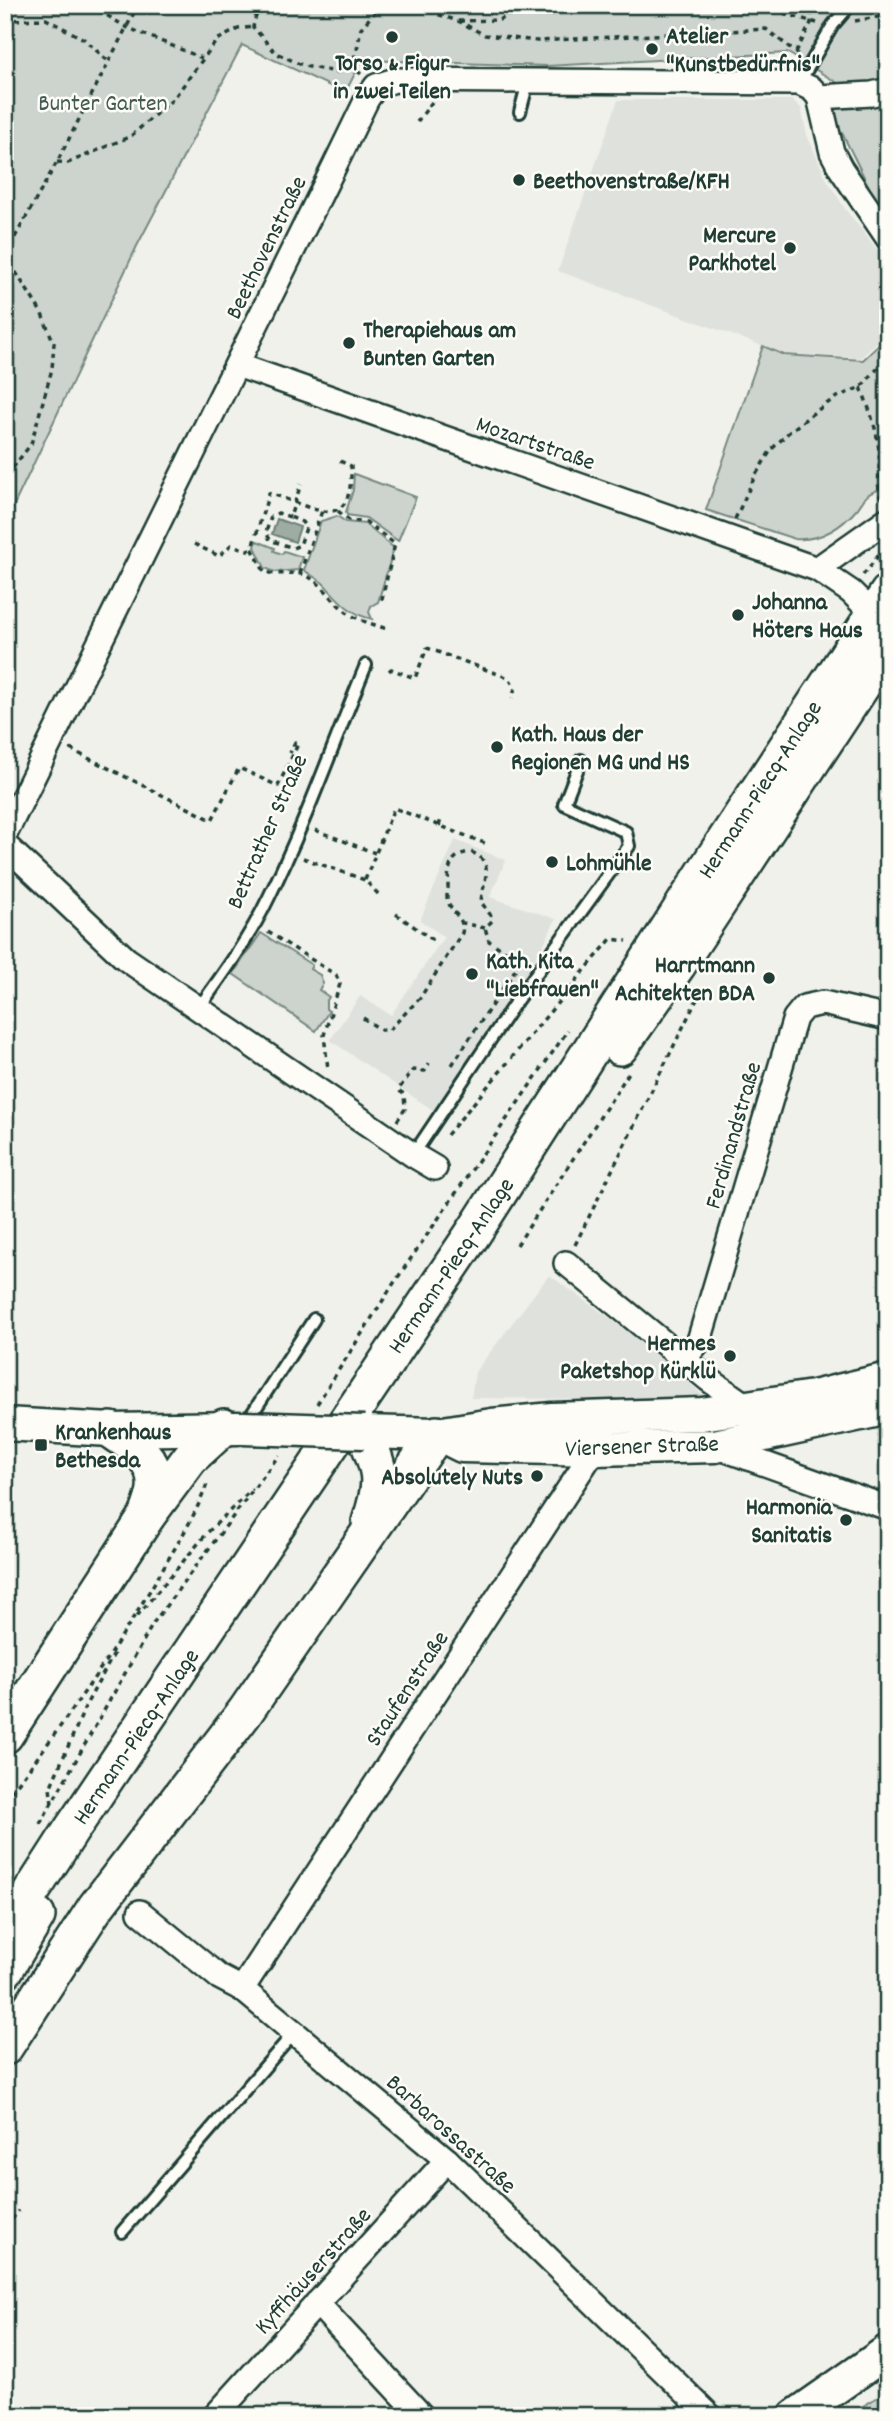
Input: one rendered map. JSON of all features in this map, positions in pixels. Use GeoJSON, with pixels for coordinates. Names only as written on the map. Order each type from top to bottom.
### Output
{"type":"FeatureCollection","features":[{"type":"Feature","properties":{"kind":"main road","name":"Hermann-Piecq-Anlage"},"geometry":{"type":"LineString","coordinates":[[5,1933],[474,1232],[715,856],[875,623]]}},
{"type":"Feature","properties":{"kind":"main road","name":"Hermann-Piecq-Anlage"},"geometry":{"type":"LineString","coordinates":[[5,1970],[37,1914],[86,1840],[584,1097],[677,967],[875,623]]}},
{"type":"Feature","properties":{"kind":"main road","name":"Viersener Straße"},"geometry":{"type":"LineString","coordinates":[[5,1424],[111,1430],[233,1427],[437,1434],[492,1424],[552,1419],[702,1414],[813,1397],[888,1379]]}},
{"type":"Feature","properties":{"kind":"main road","name":"Viersener Straße"},"geometry":{"type":"LineString","coordinates":[[437,1434],[462,1446],[595,1449],[715,1446],[888,1408]]}},
{"type":"Feature","properties":{"kind":"main road"},"geometry":{"type":"LineString","coordinates":[[5,1735],[147,1516],[197,1452],[233,1427]]}},
{"type":"Feature","properties":{"kind":"main road"},"geometry":{"type":"LineString","coordinates":[[111,1430],[142,1452],[150,1465],[155,1488],[147,1516]]}},
{"type":"Feature","properties":{"kind":"main road"},"geometry":{"type":"LineString","coordinates":[[364,1432],[379,1466],[378,1499],[365,1539]]}},
{"type":"Feature","properties":{"kind":"main road"},"geometry":{"type":"LineString","coordinates":[[5,2047],[95,1908],[245,1712],[437,1434]]}},
{"type":"Feature","properties":{"kind":"main road"},"geometry":{"type":"LineString","coordinates":[[795,2416],[888,2351]]}},
{"type":"Feature","properties":{"kind":"street"},"geometry":{"type":"LineString","coordinates":[[376,86],[395,80],[528,82],[805,74],[819,97],[832,152],[888,238]]}},
{"type":"Feature","properties":{"kind":"street","name":"Beethovenstraße"},"geometry":{"type":"LineString","coordinates":[[5,835],[367,99],[376,86]]}},
{"type":"Feature","properties":{"kind":"street"},"geometry":{"type":"LineString","coordinates":[[819,97],[872,94],[888,90]]}},
{"type":"Feature","properties":{"kind":"street","name":"Mozartstraße"},"geometry":{"type":"LineString","coordinates":[[237,366],[817,569],[875,623]]}},
{"type":"Feature","properties":{"kind":"street"},"geometry":{"type":"LineString","coordinates":[[817,569],[884,508]]}},
{"type":"Feature","properties":{"kind":"street"},"geometry":{"type":"LineString","coordinates":[[5,845],[126,959],[424,1161]]}},
{"type":"Feature","properties":{"kind":"street","name":"Ferdinandstraße"},"geometry":{"type":"LineString","coordinates":[[685,1358],[699,1341],[795,1018],[804,1007],[823,1003],[888,1018]]}},
{"type":"Feature","properties":{"kind":"street"},"geometry":{"type":"LineString","coordinates":[[566,1263],[708,1379],[749,1408]]}},
{"type":"Feature","properties":{"kind":"street","name":"Staufenstraße"},"geometry":{"type":"LineString","coordinates":[[242,1989],[615,1417]]}},
{"type":"Feature","properties":{"kind":"street"},"geometry":{"type":"LineString","coordinates":[[715,1446],[888,1508]]}},
{"type":"Feature","properties":{"kind":"street","name":"Barbarossastraße"},"geometry":{"type":"LineString","coordinates":[[139,1912],[219,1977],[242,1989],[447,2160],[710,2416]]}},
{"type":"Feature","properties":{"kind":"street","name":"Kyffhäuserstraße"},"geometry":{"type":"LineString","coordinates":[[215,2416],[447,2160]]}},
{"type":"Feature","properties":{"kind":"street"},"geometry":{"type":"LineString","coordinates":[[317,2303],[422,2416]]}},
{"type":"Feature","properties":{"kind":"lane"},"geometry":{"type":"LineString","coordinates":[[805,74],[833,25],[850,5]]}},
{"type":"Feature","properties":{"kind":"lane"},"geometry":{"type":"LineString","coordinates":[[520,112],[528,82]]}},
{"type":"Feature","properties":{"kind":"lane","name":"Bettrather Straße"},"geometry":{"type":"LineString","coordinates":[[198,1009],[237,956],[243,940],[269,897],[366,665]]}},
{"type":"Feature","properties":{"kind":"lane"},"geometry":{"type":"LineString","coordinates":[[424,1161],[517,1000],[629,846],[626,832],[564,804],[581,760]]}},
{"type":"Feature","properties":{"kind":"lane"},"geometry":{"type":"LineString","coordinates":[[233,1427],[314,1319]]}},
{"type":"Feature","properties":{"kind":"lane"},"geometry":{"type":"LineString","coordinates":[[122,2232],[295,2033]]}},
{"type":"Feature","properties":{"kind":"path"},"geometry":{"type":"LineString","coordinates":[[90,5],[126,27],[202,58]]}},
{"type":"Feature","properties":{"kind":"path"},"geometry":{"type":"LineString","coordinates":[[5,478],[32,444],[52,369],[54,343],[41,312],[5,255],[57,162],[138,5]]}},
{"type":"Feature","properties":{"kind":"path"},"geometry":{"type":"LineString","coordinates":[[253,27],[259,5]]}},
{"type":"Feature","properties":{"kind":"path"},"geometry":{"type":"LineString","coordinates":[[253,27],[276,53],[304,66],[337,72],[351,66],[361,28],[380,5]]}},
{"type":"Feature","properties":{"kind":"path"},"geometry":{"type":"LineString","coordinates":[[410,5],[458,21],[485,36],[537,41],[766,29],[796,52],[805,74]]}},
{"type":"Feature","properties":{"kind":"path"},"geometry":{"type":"LineString","coordinates":[[458,21],[499,20],[530,5]]}},
{"type":"Feature","properties":{"kind":"path"},"geometry":{"type":"LineString","coordinates":[[755,5],[811,23],[833,25],[888,15]]}},
{"type":"Feature","properties":{"kind":"path"},"geometry":{"type":"LineString","coordinates":[[796,52],[811,23],[812,5]]}},
{"type":"Feature","properties":{"kind":"path"},"geometry":{"type":"LineString","coordinates":[[5,20],[46,19],[84,39],[108,61]]}},
{"type":"Feature","properties":{"kind":"path"},"geometry":{"type":"LineString","coordinates":[[57,162],[68,163],[131,136],[174,98],[217,40],[238,29],[253,27]]}},
{"type":"Feature","properties":{"kind":"path"},"geometry":{"type":"LineString","coordinates":[[351,66],[376,86]]}},
{"type":"Feature","properties":{"kind":"path"},"geometry":{"type":"LineString","coordinates":[[730,538],[737,514],[771,450],[812,414],[835,398],[861,387],[888,357]]}},
{"type":"Feature","properties":{"kind":"path"},"geometry":{"type":"LineString","coordinates":[[861,387],[877,436],[880,471],[877,488],[884,508]]}},
{"type":"Feature","properties":{"kind":"path"},"geometry":{"type":"LineString","coordinates":[[338,511],[351,490],[351,466],[340,461]]}},
{"type":"Feature","properties":{"kind":"path"},"geometry":{"type":"LineString","coordinates":[[290,517],[301,484]]}},
{"type":"Feature","properties":{"kind":"path"},"geometry":{"type":"LineString","coordinates":[[884,508],[888,490]]}},
{"type":"Feature","properties":{"kind":"path"},"geometry":{"type":"LineString","coordinates":[[381,603],[395,544],[366,522],[349,520],[338,511],[322,511],[269,494],[251,548],[261,568],[269,574],[300,573],[319,583],[342,608],[357,619],[390,629]]}},
{"type":"Feature","properties":{"kind":"path"},"geometry":{"type":"LineString","coordinates":[[300,573],[322,511]]}},
{"type":"Feature","properties":{"kind":"path"},"geometry":{"type":"LineString","coordinates":[[278,513],[290,517],[302,522],[306,528],[300,545],[293,548],[270,540],[266,532],[271,517],[278,513]]}},
{"type":"Feature","properties":{"kind":"path"},"geometry":{"type":"LineString","coordinates":[[875,623],[888,543]]}},
{"type":"Feature","properties":{"kind":"path"},"geometry":{"type":"LineString","coordinates":[[194,544],[219,556],[230,545],[248,550],[251,548]]}},
{"type":"Feature","properties":{"kind":"path"},"geometry":{"type":"LineString","coordinates":[[390,671],[415,678],[427,648],[509,678],[515,688],[512,698]]}},
{"type":"Feature","properties":{"kind":"path"},"geometry":{"type":"LineString","coordinates":[[88,759],[212,820],[239,768],[278,786],[298,744],[295,742],[290,752]]}},
{"type":"Feature","properties":{"kind":"path"},"geometry":{"type":"LineString","coordinates":[[365,880],[394,808],[487,844]]}},
{"type":"Feature","properties":{"kind":"path"},"geometry":{"type":"LineString","coordinates":[[439,826],[441,819]]}},
{"type":"Feature","properties":{"kind":"path"},"geometry":{"type":"LineString","coordinates":[[300,824],[375,853]]}},
{"type":"Feature","properties":{"kind":"path"},"geometry":{"type":"LineString","coordinates":[[288,852],[365,880],[379,895]]}},
{"type":"Feature","properties":{"kind":"path"},"geometry":{"type":"LineString","coordinates":[[471,852],[481,858],[487,869],[481,902],[492,917],[492,922],[485,928],[463,923],[447,901],[448,870],[458,854],[471,852]]}},
{"type":"Feature","properties":{"kind":"path"},"geometry":{"type":"LineString","coordinates":[[396,914],[436,942]]}},
{"type":"Feature","properties":{"kind":"path"},"geometry":{"type":"LineString","coordinates":[[254,923],[334,974],[340,984],[324,1035],[328,1069]]}},
{"type":"Feature","properties":{"kind":"path"},"geometry":{"type":"LineString","coordinates":[[363,1018],[381,1030],[389,1030],[420,998],[462,933],[463,923]]}},
{"type":"Feature","properties":{"kind":"path"},"geometry":{"type":"LineString","coordinates":[[452,1065],[521,961],[489,941],[485,928]]}},
{"type":"Feature","properties":{"kind":"path"},"geometry":{"type":"LineString","coordinates":[[424,1161],[611,939],[629,941]]}},
{"type":"Feature","properties":{"kind":"path"},"geometry":{"type":"LineString","coordinates":[[334,974],[338,969]]}},
{"type":"Feature","properties":{"kind":"path"},"geometry":{"type":"LineString","coordinates":[[566,1263],[700,993],[690,979]]}},
{"type":"Feature","properties":{"kind":"path"},"geometry":{"type":"LineString","coordinates":[[386,1137],[405,1109],[404,1094],[398,1090],[413,1070],[425,1071],[429,1063]]}},
{"type":"Feature","properties":{"kind":"path"},"geometry":{"type":"LineString","coordinates":[[52,1805],[50,1788],[87,1703],[201,1504],[211,1473],[197,1452]]}},
{"type":"Feature","properties":{"kind":"path"},"geometry":{"type":"LineString","coordinates":[[5,1800],[96,1678],[131,1623],[208,1532],[261,1480]]}},
{"type":"Feature","properties":{"kind":"path"},"geometry":{"type":"LineString","coordinates":[[5,2227],[19,2211]]}},
{"type":"Feature","properties":{"kind":"shaded area"},"geometry":{"type":"Polygon","coordinates":[[[618,100],[792,100],[801,108],[807,135],[826,178],[846,210],[888,263],[888,320],[882,337],[861,358],[784,354],[558,271],[618,100]]]}},
{"type":"Feature","properties":{"kind":"shaded area"},"geometry":{"type":"Polygon","coordinates":[[[277,519],[300,527],[295,542],[272,534],[277,519]]]}},
{"type":"Feature","properties":{"kind":"shaded area","name":"Kath. Kita \"Liebfrauen\""},"geometry":{"type":"Polygon","coordinates":[[[455,840],[506,860],[490,897],[556,919],[540,952],[434,1111],[330,1040],[360,996],[391,1015],[444,937],[420,920],[455,840]]]}},
{"type":"Feature","properties":{"kind":"shaded area"},"geometry":{"type":"Polygon","coordinates":[[[549,1275],[663,1359],[708,1400],[471,1398],[475,1372],[549,1275]]]}},
{"type":"Feature","properties":{"kind":"green space","name":"Bunter Garten"},"geometry":{"type":"Polygon","coordinates":[[[5,5],[888,5],[888,79],[846,88],[788,53],[547,66],[362,60],[345,93],[242,45],[137,246],[5,524],[5,5]]]}},
{"type":"Feature","properties":{"kind":"green space"},"geometry":{"type":"Polygon","coordinates":[[[888,100],[888,224],[872,203],[872,193],[842,133],[833,127],[831,119],[837,107],[888,100]]]}},
{"type":"Feature","properties":{"kind":"green space"},"geometry":{"type":"Polygon","coordinates":[[[888,328],[888,486],[868,495],[851,515],[830,532],[813,538],[795,539],[706,510],[763,346],[784,355],[863,360],[884,340],[888,328]]]}},
{"type":"Feature","properties":{"kind":"green space"},"geometry":{"type":"Polygon","coordinates":[[[354,474],[416,497],[398,541],[366,518],[347,515],[354,474]]]}},
{"type":"Feature","properties":{"kind":"green space"},"geometry":{"type":"Polygon","coordinates":[[[337,516],[346,522],[365,524],[394,548],[378,602],[371,606],[369,612],[372,619],[350,610],[323,583],[304,570],[321,521],[337,516]]]}},
{"type":"Feature","properties":{"kind":"green space"},"geometry":{"type":"Polygon","coordinates":[[[257,541],[282,554],[284,551],[302,557],[298,570],[275,572],[265,568],[255,547],[257,541]]]}},
{"type":"Feature","properties":{"kind":"green space"},"geometry":{"type":"Polygon","coordinates":[[[261,933],[312,965],[310,969],[320,975],[323,983],[319,990],[329,997],[326,1009],[329,1011],[316,1031],[233,974],[261,933]]]}},
{"type":"Feature","properties":{"kind":"green space"},"geometry":{"type":"Polygon","coordinates":[[[888,2391],[888,2412],[881,2416],[869,2416],[863,2406],[888,2391]]]}},
{"type":"Feature","properties":{"kind":"place","name":"Torso & Figur in zwei Teilen"},"geometry":{"type":"Point","coordinates":[392,37]}},
{"type":"Feature","properties":{"kind":"place","name":"Atelier \"Kunstbedürfnis\""},"geometry":{"type":"Point","coordinates":[652,49]}},
{"type":"Feature","properties":{"kind":"place","name":"Beethovenstraße/KFH"},"geometry":{"type":"Point","coordinates":[519,180]}},
{"type":"Feature","properties":{"kind":"place","name":"Mercure Parkhotel"},"geometry":{"type":"Point","coordinates":[790,248]}},
{"type":"Feature","properties":{"kind":"place","name":"Therapiehaus am Bunten Garten"},"geometry":{"type":"Point","coordinates":[349,343]}},
{"type":"Feature","properties":{"kind":"place","name":"Johanna Höters Haus"},"geometry":{"type":"Point","coordinates":[738,615]}},
{"type":"Feature","properties":{"kind":"place","name":"Kath. Haus der Regionen MG und HS"},"geometry":{"type":"Point","coordinates":[497,747]}},
{"type":"Feature","properties":{"kind":"place","name":"Lohmühle"},"geometry":{"type":"Point","coordinates":[552,862]}},
{"type":"Feature","properties":{"kind":"place","name":"Kath. Kita \"Liebfrauen\""},"geometry":{"type":"Point","coordinates":[472,974]}},
{"type":"Feature","properties":{"kind":"place","name":"Harrtmann Achitekten BDA"},"geometry":{"type":"Point","coordinates":[769,978]}},
{"type":"Feature","properties":{"kind":"place","name":"Hermes Paketshop Kürklü"},"geometry":{"type":"Point","coordinates":[730,1356]}},
{"type":"Feature","properties":{"kind":"place","name":"Krankenhaus Bethesda"},"geometry":{"type":"Point","coordinates":[41,1445]}},
{"type":"Feature","properties":{"kind":"place","name":"Absolutely Nuts"},"geometry":{"type":"Point","coordinates":[537,1476]}},
{"type":"Feature","properties":{"kind":"place","name":"Harmonia Sanitatis"},"geometry":{"type":"Point","coordinates":[846,1520]}}]}
